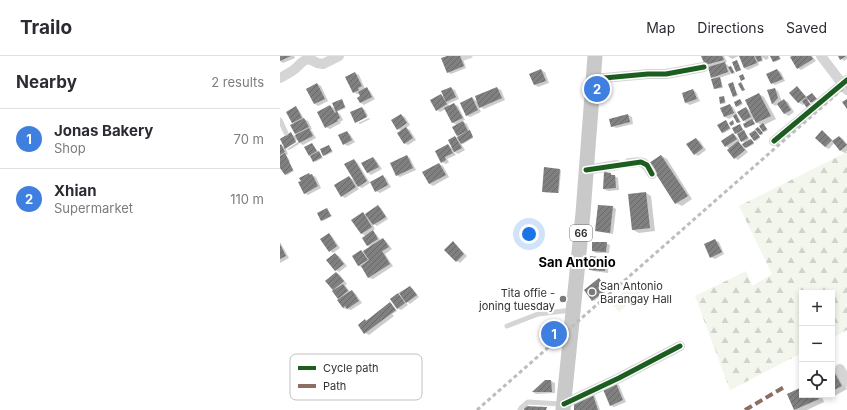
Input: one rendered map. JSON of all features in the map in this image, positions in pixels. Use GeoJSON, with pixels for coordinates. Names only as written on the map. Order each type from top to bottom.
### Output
{"type":"FeatureCollection","features":[{"type":"Feature","properties":{"kind":"main road","name":"66"},"geometry":{"type":"LineString","coordinates":[[563,407],[586,170],[595,56]]}},
{"type":"Feature","properties":{"kind":"street"},"geometry":{"type":"LineString","coordinates":[[280,78],[296,68],[305,57],[309,56],[314,58],[317,63],[323,64],[339,56]]}},
{"type":"Feature","properties":{"kind":"street"},"geometry":{"type":"LineString","coordinates":[[774,141],[846,84],[821,56]]}},
{"type":"Feature","properties":{"kind":"street"},"geometry":{"type":"LineString","coordinates":[[593,79],[648,74],[666,74],[704,67]]}},
{"type":"Feature","properties":{"kind":"street"},"geometry":{"type":"LineString","coordinates":[[629,164],[641,162],[647,165],[652,174]]}},
{"type":"Feature","properties":{"kind":"street"},"geometry":{"type":"LineString","coordinates":[[586,170],[617,165]]}},
{"type":"Feature","properties":{"kind":"street"},"geometry":{"type":"LineString","coordinates":[[563,407],[680,346]]}},
{"type":"Feature","properties":{"kind":"street"},"geometry":{"type":"LineString","coordinates":[[840,370],[847,382]]}},
{"type":"Feature","properties":{"kind":"lane"},"geometry":{"type":"LineString","coordinates":[[464,58],[470,56]]}},
{"type":"Feature","properties":{"kind":"lane"},"geometry":{"type":"LineString","coordinates":[[280,120],[286,133]]}},
{"type":"Feature","properties":{"kind":"lane"},"geometry":{"type":"LineString","coordinates":[[506,326],[538,314],[573,310]]}},
{"type":"Feature","properties":{"kind":"lane"},"geometry":{"type":"LineString","coordinates":[[520,410],[528,402],[563,407]]}},
{"type":"Feature","properties":{"kind":"green space"},"geometry":{"type":"Polygon","coordinates":[[[847,152],[847,330],[835,336],[835,290],[799,290],[799,355],[730,390],[695,296],[746,271],[752,286],[772,274],[739,206],[847,152]]]}},
{"type":"Feature","properties":{"kind":"green space"},"geometry":{"type":"Polygon","coordinates":[[[634,282],[642,291],[619,312],[611,303],[634,282]]]}},
{"type":"Feature","properties":{"kind":"building"},"geometry":{"type":"Polygon","coordinates":[[[280,56],[291,56],[280,61],[280,56]]]}},
{"type":"Feature","properties":{"kind":"building"},"geometry":{"type":"Polygon","coordinates":[[[447,56],[460,56],[464,66],[447,73],[441,58],[447,56]]]}},
{"type":"Feature","properties":{"kind":"building"},"geometry":{"type":"Polygon","coordinates":[[[701,56],[722,56],[724,60],[705,65],[701,56]]]}},
{"type":"Feature","properties":{"kind":"building"},"geometry":{"type":"Polygon","coordinates":[[[739,56],[754,56],[757,63],[744,68],[739,56]]]}},
{"type":"Feature","properties":{"kind":"building"},"geometry":{"type":"Polygon","coordinates":[[[755,56],[761,56],[762,60],[758,62],[755,56]]]}},
{"type":"Feature","properties":{"kind":"building"},"geometry":{"type":"Polygon","coordinates":[[[770,56],[779,56],[780,59],[773,62],[770,56]]]}},
{"type":"Feature","properties":{"kind":"building"},"geometry":{"type":"Polygon","coordinates":[[[811,56],[813,59],[797,69],[790,57],[811,56]]]}},
{"type":"Feature","properties":{"kind":"building"},"geometry":{"type":"Polygon","coordinates":[[[838,56],[846,56],[840,60],[838,56]]]}},
{"type":"Feature","properties":{"kind":"building"},"geometry":{"type":"Polygon","coordinates":[[[737,60],[741,70],[736,72],[732,62],[737,60]]]}},
{"type":"Feature","properties":{"kind":"building"},"geometry":{"type":"Polygon","coordinates":[[[725,62],[728,72],[711,78],[708,67],[725,62]]]}},
{"type":"Feature","properties":{"kind":"building"},"geometry":{"type":"Polygon","coordinates":[[[731,66],[734,72],[732,74],[728,67],[731,66]]]}},
{"type":"Feature","properties":{"kind":"building"},"geometry":{"type":"Polygon","coordinates":[[[541,69],[546,81],[534,85],[529,74],[541,69]]]}},
{"type":"Feature","properties":{"kind":"building"},"geometry":{"type":"Polygon","coordinates":[[[777,69],[783,79],[771,84],[766,74],[777,69]]]}},
{"type":"Feature","properties":{"kind":"building"},"geometry":{"type":"Polygon","coordinates":[[[355,72],[362,86],[358,88],[359,90],[353,93],[345,77],[355,72]]]}},
{"type":"Feature","properties":{"kind":"building"},"geometry":{"type":"Polygon","coordinates":[[[743,74],[745,79],[741,81],[739,76],[743,74]]]}},
{"type":"Feature","properties":{"kind":"building"},"geometry":{"type":"Polygon","coordinates":[[[720,77],[722,87],[714,89],[711,79],[720,77]]]}},
{"type":"Feature","properties":{"kind":"building"},"geometry":{"type":"Polygon","coordinates":[[[733,82],[737,95],[733,97],[728,84],[733,82]]]}},
{"type":"Feature","properties":{"kind":"building"},"geometry":{"type":"Polygon","coordinates":[[[741,82],[745,90],[742,91],[738,84],[741,82]]]}},
{"type":"Feature","properties":{"kind":"building"},"geometry":{"type":"Polygon","coordinates":[[[317,83],[325,99],[314,104],[306,89],[317,83]]]}},
{"type":"Feature","properties":{"kind":"building"},"geometry":{"type":"Polygon","coordinates":[[[797,86],[806,97],[798,103],[789,93],[797,86]]]}},
{"type":"Feature","properties":{"kind":"building"},"geometry":{"type":"Polygon","coordinates":[[[367,87],[372,97],[360,103],[357,98],[360,96],[358,92],[367,87]]]}},
{"type":"Feature","properties":{"kind":"building"},"geometry":{"type":"Polygon","coordinates":[[[451,87],[456,97],[446,102],[441,91],[451,87]]]}},
{"type":"Feature","properties":{"kind":"building"},"geometry":{"type":"Polygon","coordinates":[[[497,87],[502,98],[479,108],[475,96],[497,87]]]}},
{"type":"Feature","properties":{"kind":"building"},"geometry":{"type":"Polygon","coordinates":[[[775,88],[778,98],[772,104],[767,90],[775,88]]]}},
{"type":"Feature","properties":{"kind":"building"},"geometry":{"type":"Polygon","coordinates":[[[693,89],[697,99],[685,103],[682,93],[693,89]]]}},
{"type":"Feature","properties":{"kind":"building"},"geometry":{"type":"Polygon","coordinates":[[[759,93],[771,116],[756,123],[745,100],[759,93]]]}},
{"type":"Feature","properties":{"kind":"building"},"geometry":{"type":"Polygon","coordinates":[[[812,93],[817,99],[811,103],[806,97],[812,93]]]}},
{"type":"Feature","properties":{"kind":"building"},"geometry":{"type":"Polygon","coordinates":[[[441,94],[447,104],[436,111],[430,100],[441,94]]]}},
{"type":"Feature","properties":{"kind":"building"},"geometry":{"type":"Polygon","coordinates":[[[724,96],[725,102],[720,104],[719,97],[724,96]]]}},
{"type":"Feature","properties":{"kind":"building"},"geometry":{"type":"Polygon","coordinates":[[[472,97],[478,110],[466,116],[460,103],[472,97]]]}},
{"type":"Feature","properties":{"kind":"building"},"geometry":{"type":"Polygon","coordinates":[[[806,98],[811,105],[807,108],[802,101],[806,98]]]}},
{"type":"Feature","properties":{"kind":"building"},"geometry":{"type":"Polygon","coordinates":[[[342,99],[345,107],[337,111],[340,118],[337,120],[338,121],[325,128],[317,112],[330,105],[335,113],[336,112],[332,103],[342,99]]]}},
{"type":"Feature","properties":{"kind":"building"},"geometry":{"type":"Polygon","coordinates":[[[740,99],[742,103],[736,107],[734,102],[740,99]]]}},
{"type":"Feature","properties":{"kind":"building"},"geometry":{"type":"Polygon","coordinates":[[[784,99],[791,110],[784,114],[777,104],[784,99]]]}},
{"type":"Feature","properties":{"kind":"building"},"geometry":{"type":"Polygon","coordinates":[[[847,99],[847,109],[842,102],[847,99]]]}},
{"type":"Feature","properties":{"kind":"building"},"geometry":{"type":"Polygon","coordinates":[[[454,103],[463,118],[452,123],[444,108],[454,103]]]}},
{"type":"Feature","properties":{"kind":"building"},"geometry":{"type":"Polygon","coordinates":[[[730,104],[734,113],[724,117],[720,108],[730,104]]]}},
{"type":"Feature","properties":{"kind":"building"},"geometry":{"type":"Polygon","coordinates":[[[296,106],[302,118],[292,123],[286,112],[296,106]]]}},
{"type":"Feature","properties":{"kind":"building"},"geometry":{"type":"Polygon","coordinates":[[[362,107],[367,117],[355,123],[350,112],[362,107]]]}},
{"type":"Feature","properties":{"kind":"building"},"geometry":{"type":"Polygon","coordinates":[[[746,107],[751,117],[743,121],[737,112],[746,107]]]}},
{"type":"Feature","properties":{"kind":"building"},"geometry":{"type":"Polygon","coordinates":[[[401,114],[407,123],[397,130],[391,120],[401,114]]]}},
{"type":"Feature","properties":{"kind":"building"},"geometry":{"type":"Polygon","coordinates":[[[628,114],[630,122],[611,127],[609,119],[628,114]]]}},
{"type":"Feature","properties":{"kind":"building"},"geometry":{"type":"Polygon","coordinates":[[[736,114],[740,122],[737,123],[733,116],[736,114]]]}},
{"type":"Feature","properties":{"kind":"building"},"geometry":{"type":"Polygon","coordinates":[[[304,118],[309,127],[295,134],[290,125],[304,118]]]}},
{"type":"Feature","properties":{"kind":"building"},"geometry":{"type":"Polygon","coordinates":[[[752,119],[755,124],[745,128],[743,124],[752,119]]]}},
{"type":"Feature","properties":{"kind":"building"},"geometry":{"type":"Polygon","coordinates":[[[726,120],[730,128],[722,133],[717,125],[726,120]]]}},
{"type":"Feature","properties":{"kind":"building"},"geometry":{"type":"Polygon","coordinates":[[[733,120],[734,124],[731,126],[729,123],[733,120]]]}},
{"type":"Feature","properties":{"kind":"building"},"geometry":{"type":"Polygon","coordinates":[[[463,121],[468,131],[457,136],[452,127],[463,121]]]}},
{"type":"Feature","properties":{"kind":"building"},"geometry":{"type":"Polygon","coordinates":[[[763,123],[767,129],[763,132],[759,126],[763,123]]]}},
{"type":"Feature","properties":{"kind":"building"},"geometry":{"type":"Polygon","coordinates":[[[740,124],[743,130],[735,134],[732,128],[740,124]]]}},
{"type":"Feature","properties":{"kind":"building"},"geometry":{"type":"Polygon","coordinates":[[[406,127],[413,138],[404,144],[397,133],[406,127]]]}},
{"type":"Feature","properties":{"kind":"building"},"geometry":{"type":"Polygon","coordinates":[[[758,127],[763,133],[760,135],[755,129],[758,127]]]}},
{"type":"Feature","properties":{"kind":"building"},"geometry":{"type":"Polygon","coordinates":[[[309,128],[313,136],[299,143],[295,135],[309,128]]]}},
{"type":"Feature","properties":{"kind":"building"},"geometry":{"type":"Polygon","coordinates":[[[470,130],[473,137],[461,144],[457,137],[470,130]]]}},
{"type":"Feature","properties":{"kind":"building"},"geometry":{"type":"Polygon","coordinates":[[[744,130],[748,138],[741,142],[737,134],[744,130]]]}},
{"type":"Feature","properties":{"kind":"building"},"geometry":{"type":"Polygon","coordinates":[[[755,130],[760,137],[754,141],[749,134],[755,130]]]}},
{"type":"Feature","properties":{"kind":"building"},"geometry":{"type":"Polygon","coordinates":[[[822,130],[832,140],[825,147],[815,138],[822,130]]]}},
{"type":"Feature","properties":{"kind":"building"},"geometry":{"type":"Polygon","coordinates":[[[347,131],[352,140],[343,145],[338,135],[347,131]]]}},
{"type":"Feature","properties":{"kind":"building"},"geometry":{"type":"Polygon","coordinates":[[[291,132],[296,142],[285,149],[280,139],[291,132]]]}},
{"type":"Feature","properties":{"kind":"building"},"geometry":{"type":"Polygon","coordinates":[[[733,133],[737,139],[725,147],[721,141],[733,133]]]}},
{"type":"Feature","properties":{"kind":"building"},"geometry":{"type":"Polygon","coordinates":[[[455,136],[462,148],[454,152],[448,140],[455,136]]]}},
{"type":"Feature","properties":{"kind":"building"},"geometry":{"type":"Polygon","coordinates":[[[839,136],[847,145],[840,151],[832,141],[839,136]]]}},
{"type":"Feature","properties":{"kind":"building"},"geometry":{"type":"Polygon","coordinates":[[[696,138],[703,148],[694,155],[686,144],[696,138]]]}},
{"type":"Feature","properties":{"kind":"building"},"geometry":{"type":"Polygon","coordinates":[[[751,139],[754,143],[745,148],[742,144],[751,139]]]}},
{"type":"Feature","properties":{"kind":"building"},"geometry":{"type":"Polygon","coordinates":[[[738,141],[745,150],[734,159],[727,150],[738,141]]]}},
{"type":"Feature","properties":{"kind":"building"},"geometry":{"type":"Polygon","coordinates":[[[312,143],[317,151],[309,156],[304,147],[312,143]]]}},
{"type":"Feature","properties":{"kind":"building"},"geometry":{"type":"Polygon","coordinates":[[[281,144],[285,152],[280,155],[280,145],[281,144]]]}},
{"type":"Feature","properties":{"kind":"building"},"geometry":{"type":"Polygon","coordinates":[[[448,144],[453,153],[445,157],[446,160],[441,163],[435,151],[448,144]]]}},
{"type":"Feature","properties":{"kind":"building"},"geometry":{"type":"Polygon","coordinates":[[[329,145],[332,151],[323,156],[320,149],[329,145]]]}},
{"type":"Feature","properties":{"kind":"building"},"geometry":{"type":"Polygon","coordinates":[[[319,151],[322,157],[313,162],[310,156],[319,151]]]}},
{"type":"Feature","properties":{"kind":"building"},"geometry":{"type":"Polygon","coordinates":[[[285,153],[293,170],[285,175],[280,168],[280,156],[285,153]]]}},
{"type":"Feature","properties":{"kind":"building"},"geometry":{"type":"Polygon","coordinates":[[[407,155],[413,168],[396,176],[390,163],[407,155]]]}},
{"type":"Feature","properties":{"kind":"building"},"geometry":{"type":"Polygon","coordinates":[[[661,155],[688,196],[675,204],[649,163],[661,155]]]}},
{"type":"Feature","properties":{"kind":"building"},"geometry":{"type":"Polygon","coordinates":[[[373,157],[379,167],[367,173],[361,163],[373,157]]]}},
{"type":"Feature","properties":{"kind":"building"},"geometry":{"type":"Polygon","coordinates":[[[354,159],[367,181],[358,187],[344,164],[354,159]]]}},
{"type":"Feature","properties":{"kind":"building"},"geometry":{"type":"Polygon","coordinates":[[[439,163],[446,175],[429,184],[422,172],[439,163]]]}},
{"type":"Feature","properties":{"kind":"building"},"geometry":{"type":"Polygon","coordinates":[[[544,167],[560,169],[558,193],[542,192],[544,167]]]}},
{"type":"Feature","properties":{"kind":"building"},"geometry":{"type":"Polygon","coordinates":[[[604,172],[615,175],[616,188],[603,189],[604,172]]]}},
{"type":"Feature","properties":{"kind":"building"},"geometry":{"type":"Polygon","coordinates":[[[309,173],[310,175],[312,174],[318,186],[304,194],[298,182],[301,181],[299,178],[309,173]]]}},
{"type":"Feature","properties":{"kind":"building"},"geometry":{"type":"Polygon","coordinates":[[[383,175],[388,185],[375,192],[370,182],[383,175]]]}},
{"type":"Feature","properties":{"kind":"building"},"geometry":{"type":"Polygon","coordinates":[[[349,176],[356,187],[341,197],[334,185],[349,176]]]}},
{"type":"Feature","properties":{"kind":"building"},"geometry":{"type":"Polygon","coordinates":[[[646,192],[650,228],[632,230],[628,194],[646,192]]]}},
{"type":"Feature","properties":{"kind":"building"},"geometry":{"type":"Polygon","coordinates":[[[378,205],[386,217],[373,225],[365,214],[378,205]]]}},
{"type":"Feature","properties":{"kind":"building"},"geometry":{"type":"Polygon","coordinates":[[[598,205],[613,206],[610,233],[595,231],[598,205]]]}},
{"type":"Feature","properties":{"kind":"building"},"geometry":{"type":"Polygon","coordinates":[[[327,208],[331,216],[321,221],[317,213],[327,208]]]}},
{"type":"Feature","properties":{"kind":"building"},"geometry":{"type":"Polygon","coordinates":[[[363,212],[372,227],[361,234],[351,220],[363,212]]]}},
{"type":"Feature","properties":{"kind":"building"},"geometry":{"type":"Polygon","coordinates":[[[373,230],[378,239],[367,246],[362,238],[373,230]]]}},
{"type":"Feature","properties":{"kind":"building"},"geometry":{"type":"Polygon","coordinates":[[[329,233],[337,246],[329,252],[320,239],[329,233]]]}},
{"type":"Feature","properties":{"kind":"building"},"geometry":{"type":"Polygon","coordinates":[[[383,238],[389,247],[382,251],[390,264],[368,278],[361,266],[369,260],[363,251],[383,238]]]}},
{"type":"Feature","properties":{"kind":"building"},"geometry":{"type":"Polygon","coordinates":[[[715,239],[722,252],[710,258],[704,244],[715,239]]]}},
{"type":"Feature","properties":{"kind":"building"},"geometry":{"type":"Polygon","coordinates":[[[453,241],[464,254],[456,262],[444,250],[453,241]]]}},
{"type":"Feature","properties":{"kind":"building"},"geometry":{"type":"Polygon","coordinates":[[[592,242],[607,242],[606,252],[592,251],[592,242]]]}},
{"type":"Feature","properties":{"kind":"building"},"geometry":{"type":"Polygon","coordinates":[[[280,244],[286,256],[280,259],[280,244]]]}},
{"type":"Feature","properties":{"kind":"building"},"geometry":{"type":"Polygon","coordinates":[[[361,250],[368,260],[358,266],[352,256],[361,250]]]}},
{"type":"Feature","properties":{"kind":"building"},"geometry":{"type":"Polygon","coordinates":[[[335,253],[344,264],[335,271],[326,260],[335,253]]]}},
{"type":"Feature","properties":{"kind":"building"},"geometry":{"type":"Polygon","coordinates":[[[590,256],[606,258],[605,271],[589,270],[590,256]]]}},
{"type":"Feature","properties":{"kind":"building"},"geometry":{"type":"Polygon","coordinates":[[[336,272],[344,281],[333,290],[325,281],[336,272]]]}},
{"type":"Feature","properties":{"kind":"building"},"geometry":{"type":"Polygon","coordinates":[[[599,278],[607,289],[592,301],[584,290],[599,278]]]}},
{"type":"Feature","properties":{"kind":"building"},"geometry":{"type":"Polygon","coordinates":[[[343,284],[348,291],[338,299],[332,291],[343,284]]]}},
{"type":"Feature","properties":{"kind":"building"},"geometry":{"type":"Polygon","coordinates":[[[410,286],[417,295],[406,303],[399,293],[410,286]]]}},
{"type":"Feature","properties":{"kind":"building"},"geometry":{"type":"Polygon","coordinates":[[[352,290],[359,301],[347,309],[345,306],[343,308],[337,300],[352,290]]]}},
{"type":"Feature","properties":{"kind":"building"},"geometry":{"type":"Polygon","coordinates":[[[398,293],[405,303],[397,309],[390,299],[398,293]]]}},
{"type":"Feature","properties":{"kind":"building"},"geometry":{"type":"Polygon","coordinates":[[[390,302],[396,310],[364,334],[358,325],[365,319],[366,321],[390,302]]]}},
{"type":"Feature","properties":{"kind":"building"},"geometry":{"type":"Polygon","coordinates":[[[835,373],[842,386],[835,390],[835,373]]]}},
{"type":"Feature","properties":{"kind":"building"},"geometry":{"type":"Polygon","coordinates":[[[545,380],[551,380],[552,392],[532,392],[545,380]]]}},
{"type":"Feature","properties":{"kind":"building"},"geometry":{"type":"Polygon","coordinates":[[[615,381],[623,400],[610,406],[602,387],[615,381]]]}},
{"type":"Feature","properties":{"kind":"building"},"geometry":{"type":"Polygon","coordinates":[[[799,388],[799,398],[819,399],[794,410],[787,394],[799,388]]]}},
{"type":"Feature","properties":{"kind":"building"},"geometry":{"type":"Polygon","coordinates":[[[592,392],[598,410],[574,410],[574,399],[592,392]]]}},
{"type":"Feature","properties":{"kind":"building"},"geometry":{"type":"Polygon","coordinates":[[[524,406],[547,407],[546,410],[524,410],[524,406]]]}},
{"type":"Feature","properties":{"kind":"railway"},"geometry":{"type":"LineString","coordinates":[[477,410],[847,85]]}},
{"type":"Feature","properties":{"kind":"marked path"},"geometry":{"type":"LineString","coordinates":[[745,410],[786,386]]}},
{"type":"Feature","properties":{"kind":"cycle path"},"geometry":{"type":"LineString","coordinates":[[593,79],[648,74],[666,74],[704,67]]}},
{"type":"Feature","properties":{"kind":"cycle path"},"geometry":{"type":"LineString","coordinates":[[774,141],[847,80]]}},
{"type":"Feature","properties":{"kind":"cycle path"},"geometry":{"type":"LineString","coordinates":[[586,170],[641,162],[647,165],[652,174]]}},
{"type":"Feature","properties":{"kind":"cycle path"},"geometry":{"type":"LineString","coordinates":[[564,404],[619,378],[680,346]]}},
{"type":"Feature","properties":{"kind":"place","name":"Xhian"},"geometry":{"type":"Point","coordinates":[597,89]}},
{"type":"Feature","properties":{"kind":"place","name":"San Antonio Barangay Hall"},"geometry":{"type":"Point","coordinates":[592,292]}},
{"type":"Feature","properties":{"kind":"place","name":"Tita offie - joning tuesday"},"geometry":{"type":"Point","coordinates":[563,299]}},
{"type":"Feature","properties":{"kind":"place","name":"Jonas Bakery"},"geometry":{"type":"Point","coordinates":[554,334]}},
{"type":"Feature","properties":{"kind":"district","name":"San Antonio"},"geometry":{"type":"Point","coordinates":[577,262]}}]}
